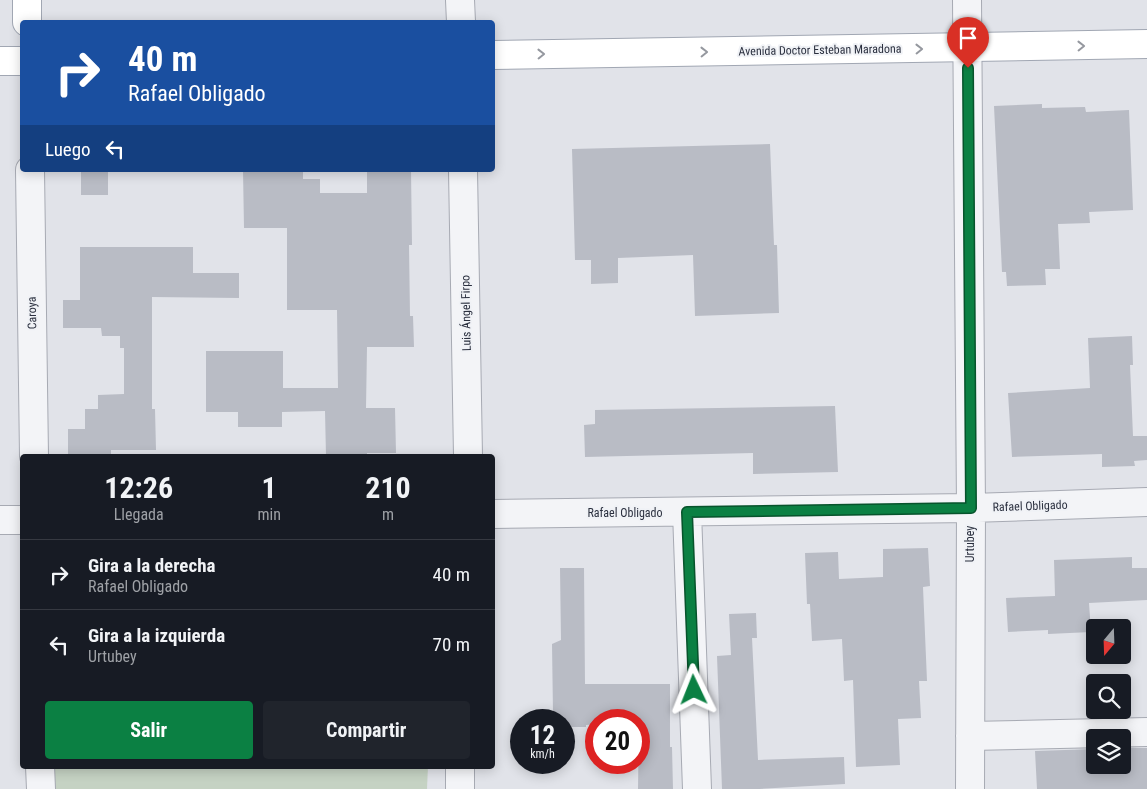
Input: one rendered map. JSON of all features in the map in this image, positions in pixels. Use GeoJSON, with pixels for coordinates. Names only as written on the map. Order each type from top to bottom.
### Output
{"type":"FeatureCollection","features":[{"type":"Feature","properties":{"kind":"main road"},"geometry":{"type":"LineString","coordinates":[[27,0],[27,20]]}},
{"type":"Feature","properties":{"kind":"main road","name":"Avenida Doctor Esteban Maradona"},"geometry":{"type":"LineString","coordinates":[[495,55],[1147,44]]}},
{"type":"Feature","properties":{"kind":"main road"},"geometry":{"type":"LineString","coordinates":[[0,61],[20,61]]}},
{"type":"Feature","properties":{"kind":"street"},"geometry":{"type":"LineString","coordinates":[[460,0],[461,20]]}},
{"type":"Feature","properties":{"kind":"street","name":"Urtubey"},"geometry":{"type":"LineString","coordinates":[[968,0],[971,508],[970,789]]}},
{"type":"Feature","properties":{"kind":"street","name":"Caroya"},"geometry":{"type":"LineString","coordinates":[[30,172],[34,454]]}},
{"type":"Feature","properties":{"kind":"street","name":"Luis Ángel Firpo"},"geometry":{"type":"LineString","coordinates":[[463,172],[468,454]]}},
{"type":"Feature","properties":{"kind":"street","name":"Rafael Obligado"},"geometry":{"type":"LineString","coordinates":[[495,514],[971,508],[1147,502]]}},
{"type":"Feature","properties":{"kind":"street"},"geometry":{"type":"LineString","coordinates":[[687,512],[697,789]]}},
{"type":"Feature","properties":{"kind":"street"},"geometry":{"type":"LineString","coordinates":[[0,520],[20,520]]}},
{"type":"Feature","properties":{"kind":"street"},"geometry":{"type":"LineString","coordinates":[[970,736],[1147,732]]}},
{"type":"Feature","properties":{"kind":"street"},"geometry":{"type":"LineString","coordinates":[[40,769],[41,789]]}},
{"type":"Feature","properties":{"kind":"street"},"geometry":{"type":"LineString","coordinates":[[460,769],[460,789]]}},
{"type":"Feature","properties":{"kind":"green space"},"geometry":{"type":"Polygon","coordinates":[[[49,769],[428,769],[427,789],[49,789],[49,769]]]}},
{"type":"Feature","properties":{"kind":"building"},"geometry":{"type":"Polygon","coordinates":[[[1042,104],[1042,108],[1085,107],[1086,112],[1129,110],[1133,210],[1089,212],[1090,223],[1058,224],[1060,269],[1045,269],[1046,285],[1007,286],[1006,272],[1002,272],[994,106],[1042,104]]]}},
{"type":"Feature","properties":{"kind":"building"},"geometry":{"type":"Polygon","coordinates":[[[770,144],[774,245],[777,245],[779,313],[695,316],[693,255],[618,258],[618,283],[591,284],[591,260],[575,260],[572,149],[770,144]]]}},
{"type":"Feature","properties":{"kind":"building"},"geometry":{"type":"Polygon","coordinates":[[[81,172],[108,172],[108,195],[81,195],[81,172]]]}},
{"type":"Feature","properties":{"kind":"building"},"geometry":{"type":"Polygon","coordinates":[[[243,172],[303,172],[303,179],[320,179],[320,193],[367,193],[367,172],[411,172],[412,245],[409,245],[410,316],[413,316],[414,347],[367,347],[366,408],[395,408],[396,453],[326,454],[325,411],[282,412],[282,427],[238,427],[238,412],[206,412],[206,351],[283,351],[283,388],[338,388],[337,310],[287,310],[287,228],[244,228],[243,172]]]}},
{"type":"Feature","properties":{"kind":"building"},"geometry":{"type":"Polygon","coordinates":[[[80,247],[193,247],[193,273],[239,273],[239,298],[152,297],[152,409],[155,409],[156,450],[111,450],[111,454],[68,454],[68,429],[85,429],[85,409],[98,409],[98,395],[124,394],[124,348],[120,348],[120,336],[102,336],[101,328],[63,328],[63,300],[80,300],[80,247]]]}},
{"type":"Feature","properties":{"kind":"building"},"geometry":{"type":"Polygon","coordinates":[[[1132,336],[1133,365],[1130,365],[1133,436],[1147,436],[1147,460],[1134,461],[1135,466],[1102,467],[1102,454],[1012,457],[1008,393],[1090,388],[1088,338],[1132,336]]]}},
{"type":"Feature","properties":{"kind":"building"},"geometry":{"type":"Polygon","coordinates":[[[835,406],[838,472],[753,474],[753,453],[585,457],[584,425],[595,424],[595,410],[835,406]]]}},
{"type":"Feature","properties":{"kind":"building"},"geometry":{"type":"Polygon","coordinates":[[[928,548],[930,586],[923,587],[927,681],[919,681],[921,718],[898,719],[900,765],[856,767],[853,680],[844,681],[842,639],[812,641],[810,604],[807,604],[805,553],[838,552],[839,579],[883,577],[883,549],[928,548]]]}},
{"type":"Feature","properties":{"kind":"building"},"geometry":{"type":"Polygon","coordinates":[[[1132,557],[1132,568],[1147,568],[1147,600],[1089,603],[1090,619],[1086,619],[1086,632],[1048,634],[1048,630],[1008,632],[1006,598],[1055,596],[1054,560],[1132,557]]]}},
{"type":"Feature","properties":{"kind":"building"},"geometry":{"type":"Polygon","coordinates":[[[560,568],[584,568],[585,684],[670,684],[670,747],[672,747],[673,789],[638,789],[638,774],[650,774],[650,709],[585,709],[585,727],[575,727],[575,709],[553,709],[552,644],[561,640],[560,568]]]}},
{"type":"Feature","properties":{"kind":"building"},"geometry":{"type":"Polygon","coordinates":[[[756,613],[757,638],[752,638],[758,760],[844,757],[845,784],[759,789],[722,789],[717,656],[731,655],[729,614],[756,613]]]}},
{"type":"Feature","properties":{"kind":"building"},"geometry":{"type":"Polygon","coordinates":[[[1131,748],[1147,748],[1147,789],[1037,789],[1035,751],[1086,749],[1086,774],[1131,774],[1131,748]]]}},
{"type":"Feature","properties":{"kind":"route"},"geometry":{"type":"LineString","coordinates":[[694,690],[687,512],[971,508],[968,68]]}}]}
